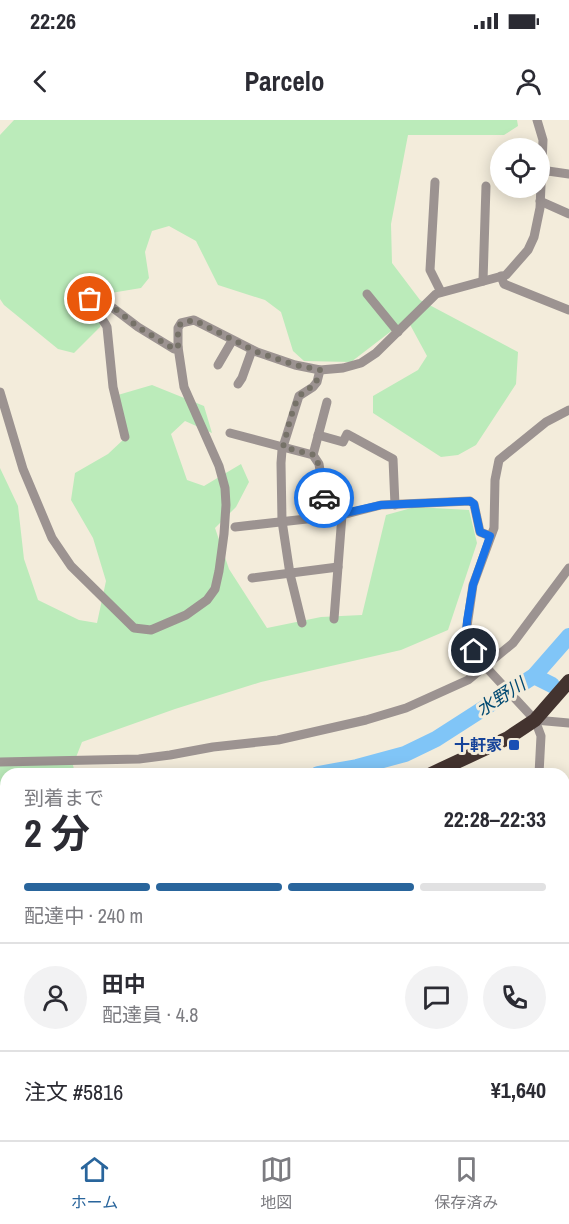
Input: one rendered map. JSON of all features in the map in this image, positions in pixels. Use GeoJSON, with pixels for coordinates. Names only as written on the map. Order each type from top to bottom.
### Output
{"type":"FeatureCollection","features":[{"type":"Feature","properties":{"kind":"highway"},"geometry":{"type":"LineString","coordinates":[[444,768],[508,738],[569,681]]}},
{"type":"Feature","properties":{"kind":"street"},"geometry":{"type":"LineString","coordinates":[[537,120],[542,138]]}},
{"type":"Feature","properties":{"kind":"street"},"geometry":{"type":"LineString","coordinates":[[550,171],[569,174]]}},
{"type":"Feature","properties":{"kind":"street"},"geometry":{"type":"LineString","coordinates":[[435,182],[430,270],[441,292]]}},
{"type":"Feature","properties":{"kind":"street"},"geometry":{"type":"LineString","coordinates":[[483,281],[486,186]]}},
{"type":"Feature","properties":{"kind":"street"},"geometry":{"type":"LineString","coordinates":[[0,392],[23,469],[52,538],[71,566],[134,628],[151,630],[186,615],[207,600],[215,589],[224,534],[225,488],[219,466],[184,387],[178,347],[178,328],[181,323],[194,320],[252,350],[295,365],[320,370],[343,368],[362,363],[376,353],[441,292],[506,275],[528,250],[534,237],[540,198]]}},
{"type":"Feature","properties":{"kind":"street"},"geometry":{"type":"LineString","coordinates":[[540,201],[569,214]]}},
{"type":"Feature","properties":{"kind":"street"},"geometry":{"type":"LineString","coordinates":[[501,276],[504,284],[569,310]]}},
{"type":"Feature","properties":{"kind":"street"},"geometry":{"type":"LineString","coordinates":[[367,294],[398,332]]}},
{"type":"Feature","properties":{"kind":"street"},"geometry":{"type":"LineString","coordinates":[[125,437],[113,387],[107,327],[89,303],[90,299],[93,296],[100,297],[138,327],[174,349],[178,347]]}},
{"type":"Feature","properties":{"kind":"street"},"geometry":{"type":"LineString","coordinates":[[218,365],[232,340]]}},
{"type":"Feature","properties":{"kind":"street"},"geometry":{"type":"LineString","coordinates":[[238,384],[252,350]]}},
{"type":"Feature","properties":{"kind":"street"},"geometry":{"type":"LineString","coordinates":[[302,623],[290,573],[282,521],[281,462],[283,447],[299,396],[313,387],[320,370]]}},
{"type":"Feature","properties":{"kind":"street"},"geometry":{"type":"LineString","coordinates":[[314,455],[327,402]]}},
{"type":"Feature","properties":{"kind":"street"},"geometry":{"type":"LineString","coordinates":[[539,768],[541,736],[532,716],[485,666],[474,651],[466,633],[473,585],[495,528],[495,480],[499,460],[546,422],[569,410]]}},
{"type":"Feature","properties":{"kind":"street"},"geometry":{"type":"LineString","coordinates":[[230,433],[314,455],[320,464],[327,517]]}},
{"type":"Feature","properties":{"kind":"street"},"geometry":{"type":"LineString","coordinates":[[318,435],[343,442],[347,434],[393,459],[395,504]]}},
{"type":"Feature","properties":{"kind":"street"},"geometry":{"type":"LineString","coordinates":[[235,527],[342,515],[374,506],[470,501],[474,504],[480,532],[490,536]]}},
{"type":"Feature","properties":{"kind":"street"},"geometry":{"type":"LineString","coordinates":[[334,619],[342,515]]}},
{"type":"Feature","properties":{"kind":"street"},"geometry":{"type":"LineString","coordinates":[[252,578],[338,567]]}},
{"type":"Feature","properties":{"kind":"street"},"geometry":{"type":"LineString","coordinates":[[0,762],[139,759],[213,747],[278,740],[366,720],[413,706],[468,680],[513,643],[569,568]]}},
{"type":"Feature","properties":{"kind":"street"},"geometry":{"type":"LineString","coordinates":[[532,716],[569,723]]}},
{"type":"Feature","properties":{"kind":"green space"},"geometry":{"type":"Polygon","coordinates":[[[14,120],[517,120],[518,126],[504,135],[408,135],[391,224],[392,263],[420,300],[518,352],[516,384],[476,445],[458,455],[441,457],[373,413],[373,396],[418,370],[427,356],[407,319],[351,362],[304,361],[293,351],[281,312],[265,300],[218,285],[196,241],[169,226],[152,231],[145,252],[149,278],[141,288],[105,294],[100,327],[74,353],[58,349],[4,305],[0,299],[0,135],[14,120]]]}},
{"type":"Feature","properties":{"kind":"green space"},"geometry":{"type":"Polygon","coordinates":[[[152,385],[204,406],[212,433],[185,421],[171,434],[187,480],[204,486],[241,464],[249,482],[236,507],[215,528],[229,569],[267,628],[321,617],[362,615],[386,515],[415,507],[469,510],[477,543],[448,630],[401,650],[261,682],[82,742],[74,768],[0,768],[0,468],[18,506],[24,559],[38,600],[79,620],[97,623],[106,581],[93,538],[71,500],[75,473],[108,454],[124,439],[111,397],[152,385]]]}},
{"type":"Feature","properties":{"kind":"waterway","name":"水野川"},"geometry":{"type":"LineString","coordinates":[[351,768],[405,754],[436,739],[534,676],[569,636]]}},
{"type":"Feature","properties":{"kind":"waterway"},"geometry":{"type":"LineString","coordinates":[[534,676],[552,685]]}},
{"type":"Feature","properties":{"kind":"way so far"},"geometry":{"type":"LineString","coordinates":[[90,299],[93,296],[100,297],[138,327],[174,349],[178,347],[178,328],[181,323],[194,320],[257,352],[295,365],[320,370],[313,387],[299,396],[283,447],[314,455],[317,458],[320,464],[324,498]]}},
{"type":"Feature","properties":{"kind":"place","name":"十軒家"},"geometry":{"type":"Point","coordinates":[514,745]}},
{"type":"Feature","properties":{"kind":"route"},"geometry":{"type":"LineString","coordinates":[[324,498],[327,517],[381,505],[470,501],[474,504],[480,532],[490,536],[473,585],[467,621],[466,633],[474,651]]}}]}
